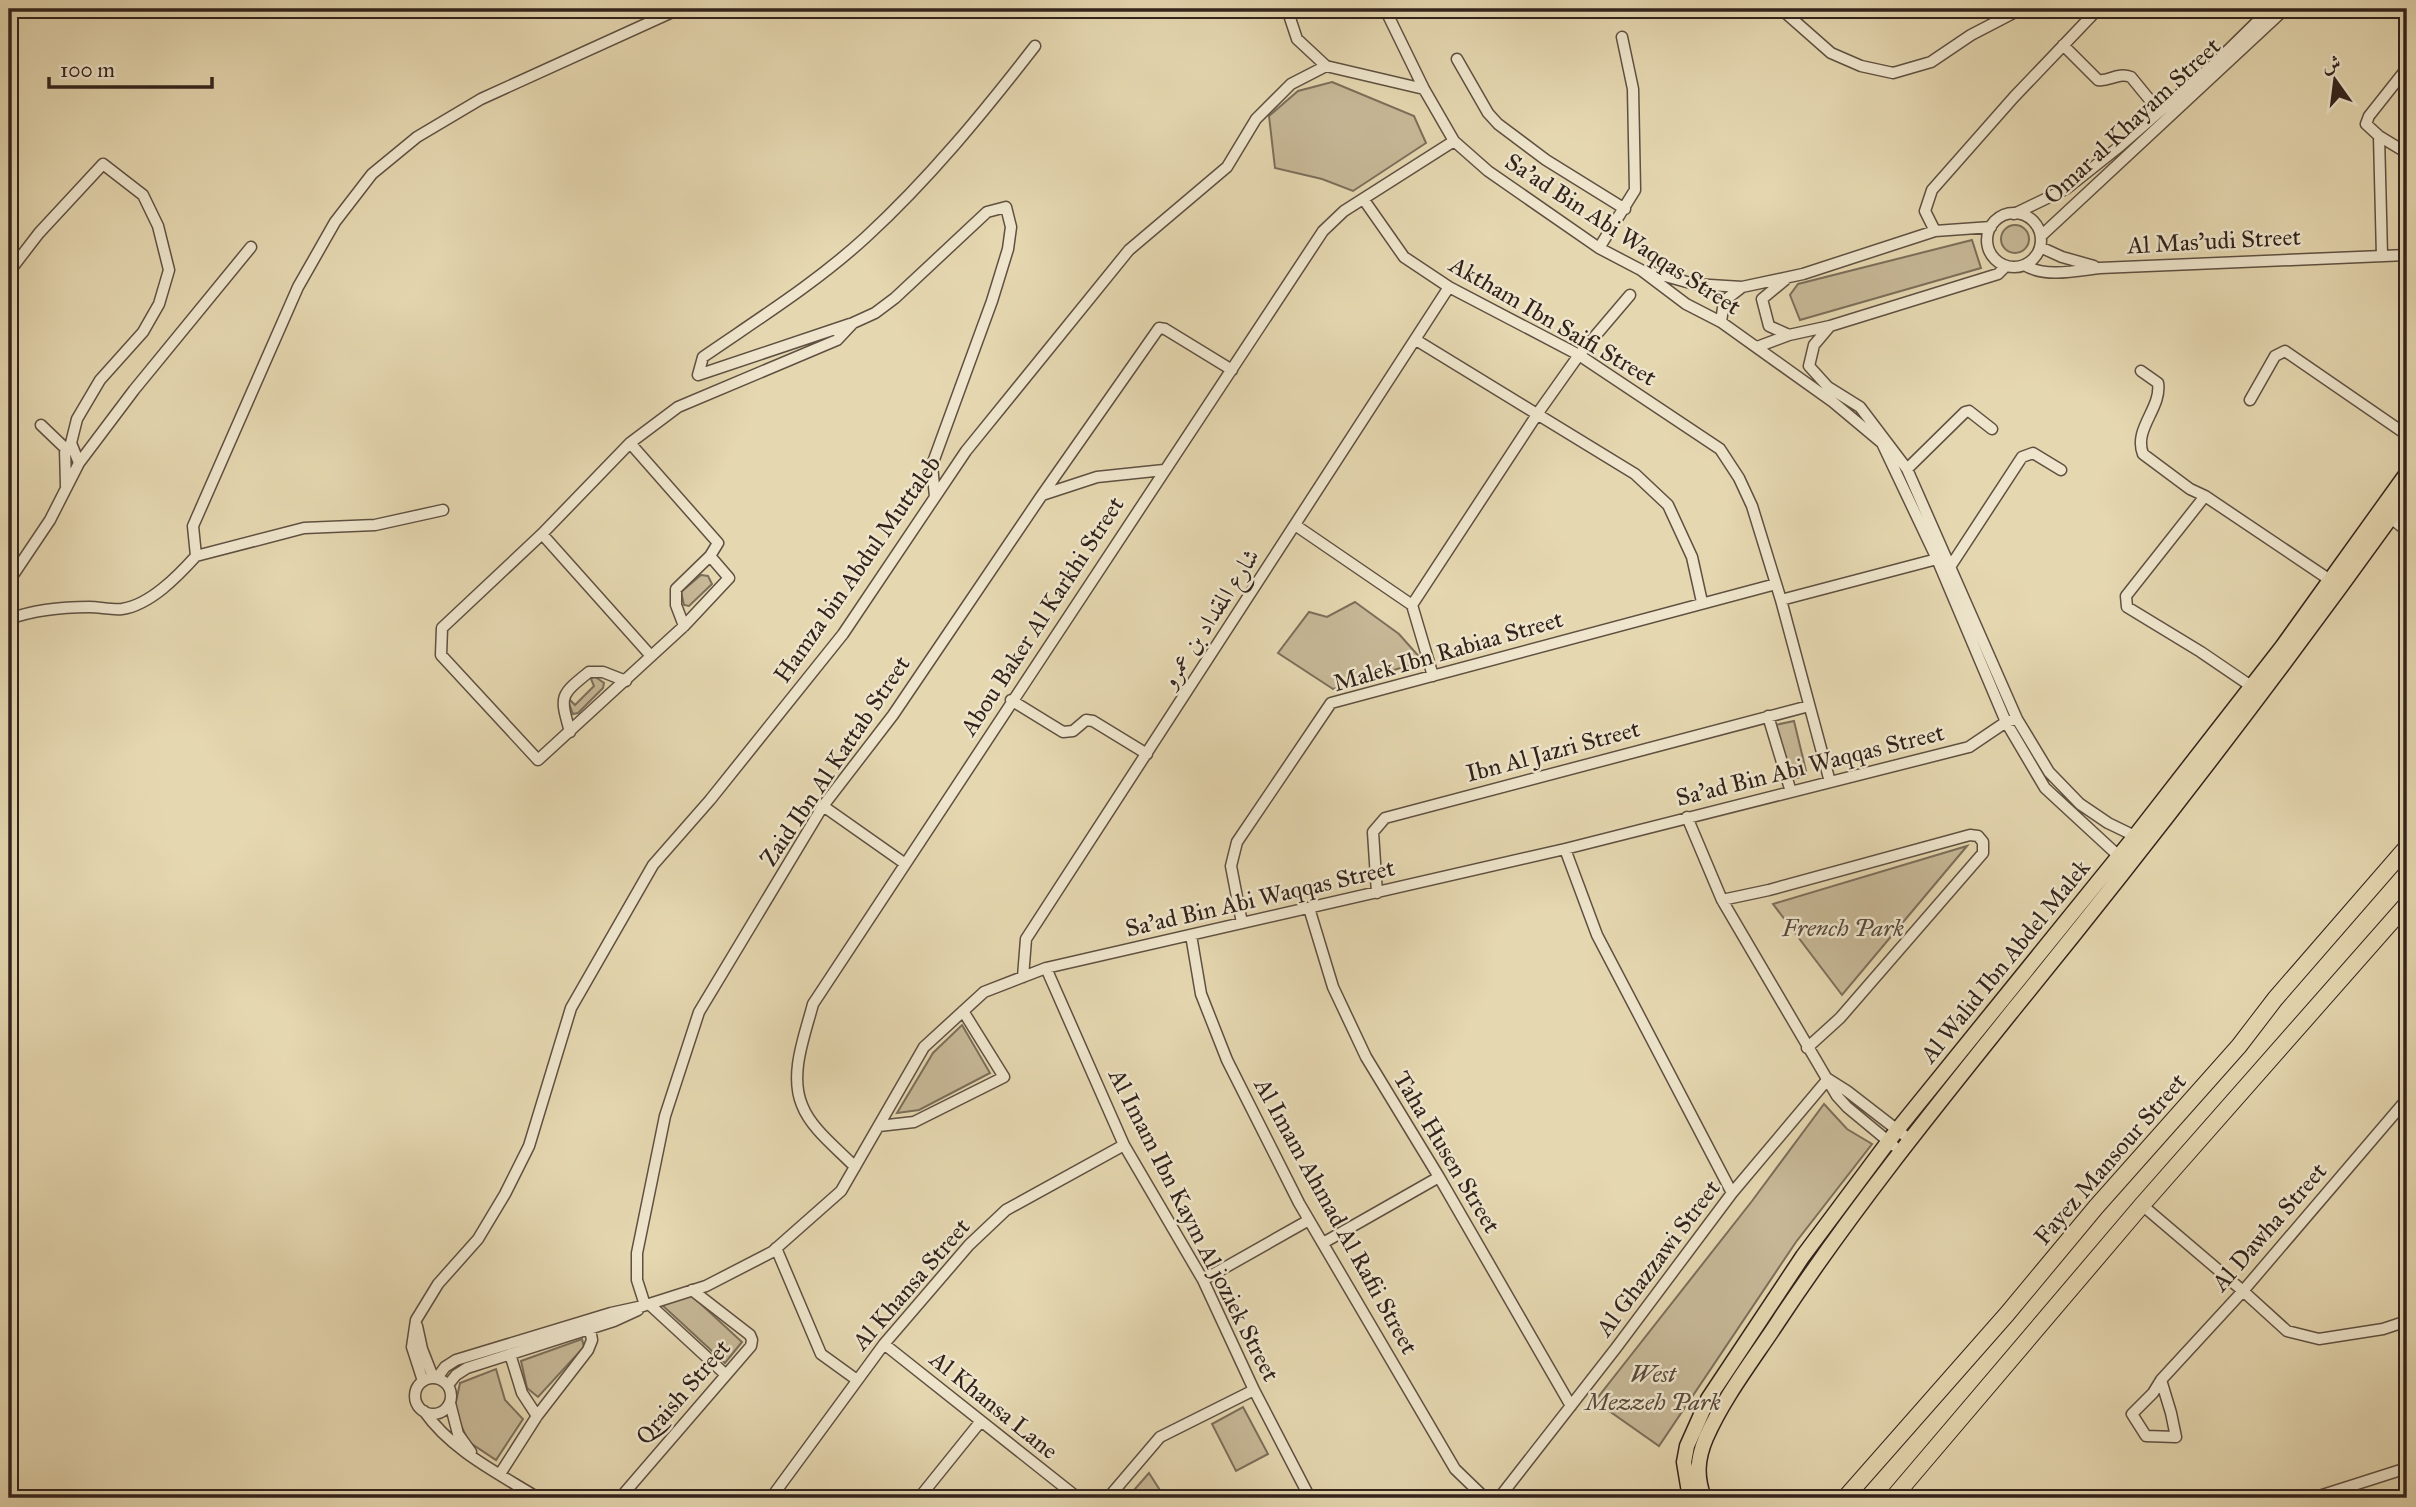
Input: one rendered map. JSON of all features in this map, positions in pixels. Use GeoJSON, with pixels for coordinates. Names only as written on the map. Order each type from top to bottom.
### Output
{"type":"FeatureCollection","features":[{"type":"Feature","properties":{"kind":"highway","name":"Fayez Mansour Street"},"geometry":{"type":"LineString","coordinates":[[1844,1498],[2239,1046],[2407,847]]}},
{"type":"Feature","properties":{"kind":"highway"},"geometry":{"type":"LineString","coordinates":[[1893,1498],[2142,1205],[2407,904]]}},
{"type":"Feature","properties":{"kind":"main road","name":"Al Walid Ibn Abdel Malek"},"geometry":{"type":"LineString","coordinates":[[1690,1498],[1684,1462],[1687,1446],[1709,1399],[1803,1255],[1899,1141],[2141,839],[2336,584],[2407,473]]}},
{"type":"Feature","properties":{"kind":"main road","name":"Al Walid Ibn Abdel Malek"},"geometry":{"type":"LineString","coordinates":[[2141,839],[2251,686],[2391,518],[2407,495]]}},
{"type":"Feature","properties":{"kind":"main road","name":"Al Walid Ibn Abdel Malek"},"geometry":{"type":"LineString","coordinates":[[1704,1498],[1699,1481],[1700,1454],[1727,1397],[1899,1141]]}},
{"type":"Feature","properties":{"kind":"street"},"geometry":{"type":"LineString","coordinates":[[197,556],[193,526],[298,287],[335,222],[372,174],[417,136],[481,99],[679,9]]}},
{"type":"Feature","properties":{"kind":"street"},"geometry":{"type":"LineString","coordinates":[[1287,9],[1297,39],[1326,65],[1424,89]]}},
{"type":"Feature","properties":{"kind":"street","name":"Sa'ad Bin Abi Waqqas Street"},"geometry":{"type":"LineString","coordinates":[[1385,9],[1424,89],[1454,141],[1488,171],[1599,248],[1642,270],[1686,304],[1721,322],[1833,402],[1882,443],[2045,788],[2124,861]]}},
{"type":"Feature","properties":{"kind":"street"},"geometry":{"type":"LineString","coordinates":[[1782,9],[1831,53],[1861,65],[1893,73],[1931,62],[1972,35],[2021,9]]}},
{"type":"Feature","properties":{"kind":"street"},"geometry":{"type":"LineString","coordinates":[[1935,231],[1925,211],[1932,190],[2098,9]]}},
{"type":"Feature","properties":{"kind":"street","name":"Omar al Khayam Street"},"geometry":{"type":"LineString","coordinates":[[2014,214],[2077,181],[2211,66],[2270,9]]}},
{"type":"Feature","properties":{"kind":"street","name":"Omar al Khayam Street"},"geometry":{"type":"LineString","coordinates":[[2040,241],[2050,225],[2285,9]]}},
{"type":"Feature","properties":{"kind":"street"},"geometry":{"type":"LineString","coordinates":[[1599,248],[1635,190],[1633,89],[1622,37]]}},
{"type":"Feature","properties":{"kind":"street"},"geometry":{"type":"LineString","coordinates":[[2063,45],[2098,80],[2115,75],[2131,76],[2150,99]]}},
{"type":"Feature","properties":{"kind":"street"},"geometry":{"type":"LineString","coordinates":[[935,497],[932,466],[1008,249],[1011,227],[1006,207],[987,212],[895,298],[875,313],[853,323],[698,374],[702,357],[799,291],[865,238],[964,137],[1035,46]]}},
{"type":"Feature","properties":{"kind":"street"},"geometry":{"type":"LineString","coordinates":[[1457,59],[1488,114],[1498,124],[1546,160],[1625,209]]}},
{"type":"Feature","properties":{"kind":"street","name":"Hamza bin Abdul Muttaleb"},"geometry":{"type":"LineString","coordinates":[[431,1378],[412,1346],[416,1320],[438,1284],[478,1239],[505,1194],[529,1146],[571,1008],[653,865],[710,800],[843,634],[966,451],[1129,250],[1227,167],[1256,119],[1291,84],[1326,65]]}},
{"type":"Feature","properties":{"kind":"street"},"geometry":{"type":"LineString","coordinates":[[2407,68],[2369,116],[2366,124],[2379,136],[2407,153]]}},
{"type":"Feature","properties":{"kind":"street"},"geometry":{"type":"LineString","coordinates":[[2379,136],[2382,256]]}},
{"type":"Feature","properties":{"kind":"street","name":"Abou Baker Al Karkhi Street"},"geometry":{"type":"LineString","coordinates":[[855,1167],[815,1125],[801,1105],[797,1070],[813,1004],[1323,231],[1344,212],[1454,141]]}},
{"type":"Feature","properties":{"kind":"street"},"geometry":{"type":"LineString","coordinates":[[9,272],[39,233],[103,164],[143,195],[158,226],[169,270],[159,304],[143,332],[100,380],[77,419],[71,443],[79,463]]}},
{"type":"Feature","properties":{"kind":"street","name":"Aktham Ibn Saifi Street"},"geometry":{"type":"LineString","coordinates":[[1364,200],[1404,257],[1450,287],[1579,355],[1720,449],[1739,478],[1752,506],[1781,600],[1830,782]]}},
{"type":"Feature","properties":{"kind":"street"},"geometry":{"type":"LineString","coordinates":[[2014,214],[2034,222],[2040,241],[2037,254],[2024,265],[2007,266],[1999,262],[1987,243],[1991,227],[1997,220],[2014,214]]}},
{"type":"Feature","properties":{"kind":"street"},"geometry":{"type":"LineString","coordinates":[[1642,270],[1693,284],[1742,287],[1787,278],[1935,231],[1991,227]]}},
{"type":"Feature","properties":{"kind":"street"},"geometry":{"type":"LineString","coordinates":[[2040,241],[2062,257],[2100,268]]}},
{"type":"Feature","properties":{"kind":"street"},"geometry":{"type":"LineString","coordinates":[[9,581],[50,520],[79,463],[134,390],[251,247]]}},
{"type":"Feature","properties":{"kind":"street","name":"Al Mas'udi Street"},"geometry":{"type":"LineString","coordinates":[[2024,265],[2036,272],[2407,255]]}},
{"type":"Feature","properties":{"kind":"street"},"geometry":{"type":"LineString","coordinates":[[1757,347],[1789,335],[1830,326],[1998,274],[2007,266]]}},
{"type":"Feature","properties":{"kind":"street"},"geometry":{"type":"LineString","coordinates":[[1787,278],[1762,299],[1769,327],[1789,335]]}},
{"type":"Feature","properties":{"kind":"street","name":"شارع المقداد بن عمرو"},"geometry":{"type":"LineString","coordinates":[[1023,977],[1026,939],[1450,287]]}},
{"type":"Feature","properties":{"kind":"street"},"geometry":{"type":"LineString","coordinates":[[1721,322],[1724,301],[1742,287]]}},
{"type":"Feature","properties":{"kind":"street"},"geometry":{"type":"LineString","coordinates":[[1412,605],[1538,413],[1579,355],[1630,295]]}},
{"type":"Feature","properties":{"kind":"street"},"geometry":{"type":"LineString","coordinates":[[710,556],[729,578],[684,626],[538,760],[441,655],[442,628],[542,534],[630,443],[678,407],[837,340],[853,323]]}},
{"type":"Feature","properties":{"kind":"street","name":"Sa'ad Bin Abi Waqqas Street"},"geometry":{"type":"LineString","coordinates":[[1830,326],[1814,345],[1809,366],[1828,387],[1860,407],[1907,468],[2011,720],[2049,772],[2080,804],[2108,823],[2141,839]]}},
{"type":"Feature","properties":{"kind":"street","name":"Zaid Ibn Al Kattab Street"},"geometry":{"type":"LineString","coordinates":[[646,1305],[637,1280],[636,1253],[665,1116],[699,1012],[824,806],[893,715],[1158,328],[1165,329],[1232,370]]}},
{"type":"Feature","properties":{"kind":"street"},"geometry":{"type":"LineString","coordinates":[[1416,340],[1635,474],[1668,505],[1692,557],[1702,602]]}},
{"type":"Feature","properties":{"kind":"street"},"geometry":{"type":"LineString","coordinates":[[2250,401],[2275,356],[2285,351],[2407,435]]}},
{"type":"Feature","properties":{"kind":"street"},"geometry":{"type":"LineString","coordinates":[[2141,371],[2158,383],[2159,389],[2144,428],[2140,446],[2143,454],[2190,489],[2206,496],[2336,584]]}},
{"type":"Feature","properties":{"kind":"street"},"geometry":{"type":"LineString","coordinates":[[1907,468],[1965,412],[1969,411],[1992,429]]}},
{"type":"Feature","properties":{"kind":"street"},"geometry":{"type":"LineString","coordinates":[[41,425],[65,448],[66,489]]}},
{"type":"Feature","properties":{"kind":"street"},"geometry":{"type":"LineString","coordinates":[[630,443],[718,543],[710,556],[676,589],[676,606],[684,626]]}},
{"type":"Feature","properties":{"kind":"street"},"geometry":{"type":"LineString","coordinates":[[1950,567],[2022,457],[2033,453],[2061,470]]}},
{"type":"Feature","properties":{"kind":"street"},"geometry":{"type":"LineString","coordinates":[[1042,495],[1097,477],[1164,470]]}},
{"type":"Feature","properties":{"kind":"street"},"geometry":{"type":"LineString","coordinates":[[2206,496],[2126,596],[2125,602],[2127,607],[2251,686]]}},
{"type":"Feature","properties":{"kind":"street"},"geometry":{"type":"LineString","coordinates":[[9,620],[29,612],[88,607],[123,609],[153,596],[180,575],[197,556],[304,528],[375,525],[443,510]]}},
{"type":"Feature","properties":{"kind":"street"},"geometry":{"type":"LineString","coordinates":[[2391,518],[2407,531]]}},
{"type":"Feature","properties":{"kind":"street"},"geometry":{"type":"LineString","coordinates":[[1296,525],[1412,605],[1433,676]]}},
{"type":"Feature","properties":{"kind":"street"},"geometry":{"type":"LineString","coordinates":[[542,534],[652,656]]}},
{"type":"Feature","properties":{"kind":"street"},"geometry":{"type":"LineString","coordinates":[[1781,600],[1937,559]]}},
{"type":"Feature","properties":{"kind":"street","name":"Malek Ibn Rabiaa Street"},"geometry":{"type":"LineString","coordinates":[[1242,923],[1231,866],[1237,842],[1331,703],[1776,584]]}},
{"type":"Feature","properties":{"kind":"street"},"geometry":{"type":"LineString","coordinates":[[570,732],[562,705],[566,690],[589,672],[603,672],[626,681]]}},
{"type":"Feature","properties":{"kind":"street"},"geometry":{"type":"LineString","coordinates":[[1012,700],[1068,733],[1089,719],[1147,754]]}},
{"type":"Feature","properties":{"kind":"street","name":"Ibn Al Jazri Street"},"geometry":{"type":"LineString","coordinates":[[1377,893],[1373,832],[1385,818],[1809,706]]}},
{"type":"Feature","properties":{"kind":"street"},"geometry":{"type":"LineString","coordinates":[[1768,716],[1791,792]]}},
{"type":"Feature","properties":{"kind":"street","name":"Sa'ad Bin Abi Waqqas Street"},"geometry":{"type":"LineString","coordinates":[[431,1378],[456,1360],[705,1286],[776,1248],[841,1191],[924,1047],[984,992],[1046,968],[1565,849],[1969,747],[2011,720]]}},
{"type":"Feature","properties":{"kind":"street"},"geometry":{"type":"LineString","coordinates":[[824,806],[904,863]]}},
{"type":"Feature","properties":{"kind":"street"},"geometry":{"type":"LineString","coordinates":[[1687,817],[1722,900],[1807,1048],[1828,1079],[1847,1091],[1899,1141]]}},
{"type":"Feature","properties":{"kind":"street"},"geometry":{"type":"LineString","coordinates":[[1722,900],[1769,890],[1970,835],[1978,836],[1983,842],[1983,853],[1840,1018],[1807,1048]]}},
{"type":"Feature","properties":{"kind":"street"},"geometry":{"type":"LineString","coordinates":[[1565,849],[1597,935],[1732,1193]]}},
{"type":"Feature","properties":{"kind":"street","name":"Taha Husen Street"},"geometry":{"type":"LineString","coordinates":[[1309,908],[1333,987],[1366,1057],[1439,1177],[1571,1406]]}},
{"type":"Feature","properties":{"kind":"street","name":"Al Imam Ahmad Al Rafii Street"},"geometry":{"type":"LineString","coordinates":[[1191,935],[1201,994],[1227,1060],[1309,1220],[1455,1469],[1485,1498]]}},
{"type":"Feature","properties":{"kind":"street","name":"Al Imam Ibn Kaym Al joziek Street"},"geometry":{"type":"LineString","coordinates":[[1046,968],[1124,1144],[1203,1280],[1254,1390],[1310,1498]]}},
{"type":"Feature","properties":{"kind":"street"},"geometry":{"type":"LineString","coordinates":[[879,1126],[914,1122],[1004,1077],[963,1011]]}},
{"type":"Feature","properties":{"kind":"street","name":"Al Ghazzawi Street"},"geometry":{"type":"LineString","coordinates":[[1499,1498],[1732,1193],[1828,1079]]}},
{"type":"Feature","properties":{"kind":"street","name":"Al Dawha Street"},"geometry":{"type":"LineString","coordinates":[[2161,1380],[2176,1437],[2146,1436],[2132,1415],[2161,1380],[2243,1291],[2407,1099]]}},
{"type":"Feature","properties":{"kind":"street","name":"Al Khansa Street"},"geometry":{"type":"LineString","coordinates":[[771,1498],[884,1344],[969,1245],[1006,1210],[1124,1144]]}},
{"type":"Feature","properties":{"kind":"street"},"geometry":{"type":"LineString","coordinates":[[1323,1243],[1439,1177]]}},
{"type":"Feature","properties":{"kind":"street"},"geometry":{"type":"LineString","coordinates":[[2142,1205],[2287,1331],[2319,1339],[2383,1329],[2407,1321]]}},
{"type":"Feature","properties":{"kind":"street"},"geometry":{"type":"LineString","coordinates":[[1203,1280],[1309,1220]]}},
{"type":"Feature","properties":{"kind":"street"},"geometry":{"type":"LineString","coordinates":[[776,1248],[821,1354],[857,1380]]}},
{"type":"Feature","properties":{"kind":"street","name":"Qraish Street"},"geometry":{"type":"LineString","coordinates":[[620,1498],[751,1346],[750,1335],[692,1290]]}},
{"type":"Feature","properties":{"kind":"street"},"geometry":{"type":"LineString","coordinates":[[646,1305],[725,1374]]}},
{"type":"Feature","properties":{"kind":"street","name":"Sa'ad Bin Abi Waqqas Street"},"geometry":{"type":"LineString","coordinates":[[449,1385],[456,1375],[467,1368],[622,1319],[646,1305]]}},
{"type":"Feature","properties":{"kind":"street"},"geometry":{"type":"LineString","coordinates":[[500,1474],[537,1416],[588,1350],[592,1340],[590,1329]]}},
{"type":"Feature","properties":{"kind":"street","name":"Al Khansa Lane"},"geometry":{"type":"LineString","coordinates":[[884,1344],[981,1422],[1064,1494],[1078,1498]]}},
{"type":"Feature","properties":{"kind":"street"},"geometry":{"type":"LineString","coordinates":[[510,1354],[517,1380],[537,1416]]}},
{"type":"Feature","properties":{"kind":"street"},"geometry":{"type":"LineString","coordinates":[[474,1457],[458,1434],[450,1403],[452,1394],[449,1385],[431,1378],[415,1394],[417,1404],[435,1427],[454,1445],[538,1498]]}},
{"type":"Feature","properties":{"kind":"street"},"geometry":{"type":"LineString","coordinates":[[1108,1498],[1160,1437],[1254,1390]]}},
{"type":"Feature","properties":{"kind":"street"},"geometry":{"type":"LineString","coordinates":[[424,1411],[439,1413],[450,1403]]}},
{"type":"Feature","properties":{"kind":"street"},"geometry":{"type":"LineString","coordinates":[[919,1498],[981,1422]]}},
{"type":"Feature","properties":{"kind":"street"},"geometry":{"type":"LineString","coordinates":[[2313,1498],[2407,1468]]}},
{"type":"Feature","properties":{"kind":"street"},"geometry":{"type":"LineString","coordinates":[[516,1498],[528,1492]]}},
{"type":"Feature","properties":{"kind":"green space"},"geometry":{"type":"Polygon","coordinates":[[[1332,82],[1414,116],[1426,143],[1353,191],[1322,179],[1275,168],[1269,116],[1298,91],[1332,82]]]}},
{"type":"Feature","properties":{"kind":"green space"},"geometry":{"type":"Polygon","coordinates":[[[2015,225],[2025,229],[2029,239],[2025,249],[2015,253],[2005,249],[2001,239],[2005,229],[2015,225]]]}},
{"type":"Feature","properties":{"kind":"green space"},"geometry":{"type":"Polygon","coordinates":[[[1972,240],[1981,268],[1800,320],[1790,295],[1798,284],[1972,240]]]}},
{"type":"Feature","properties":{"kind":"green space"},"geometry":{"type":"Polygon","coordinates":[[[701,575],[708,576],[712,584],[689,606],[684,605],[681,592],[701,575]]]}},
{"type":"Feature","properties":{"kind":"green space"},"geometry":{"type":"Polygon","coordinates":[[[1355,602],[1399,634],[1423,661],[1333,689],[1278,653],[1309,612],[1327,617],[1355,602]]]}},
{"type":"Feature","properties":{"kind":"green space"},"geometry":{"type":"Polygon","coordinates":[[[594,676],[604,683],[603,688],[578,713],[573,714],[569,699],[575,705],[594,686],[591,679],[594,676]]]}},
{"type":"Feature","properties":{"kind":"green space"},"geometry":{"type":"Polygon","coordinates":[[[1794,721],[1807,775],[1790,780],[1775,725],[1794,721]]]}},
{"type":"Feature","properties":{"kind":"green space","name":"French Park"},"geometry":{"type":"Polygon","coordinates":[[[1967,846],[1842,995],[1773,904],[1967,846]]]}},
{"type":"Feature","properties":{"kind":"green space"},"geometry":{"type":"Polygon","coordinates":[[[962,1025],[990,1073],[919,1110],[897,1113],[933,1053],[962,1025]]]}},
{"type":"Feature","properties":{"kind":"green space","name":"West Mezzeh Park"},"geometry":{"type":"Polygon","coordinates":[[[1824,1104],[1847,1129],[1872,1144],[1796,1242],[1659,1446],[1595,1401],[1752,1201],[1824,1104]]]}},
{"type":"Feature","properties":{"kind":"green space"},"geometry":{"type":"Polygon","coordinates":[[[691,1295],[742,1342],[725,1363],[661,1304],[691,1295]]]}},
{"type":"Feature","properties":{"kind":"green space"},"geometry":{"type":"Polygon","coordinates":[[[582,1339],[584,1347],[538,1397],[527,1388],[521,1361],[582,1339]]]}},
{"type":"Feature","properties":{"kind":"green space"},"geometry":{"type":"Polygon","coordinates":[[[496,1369],[505,1400],[523,1419],[496,1460],[469,1442],[454,1411],[460,1383],[496,1369]]]}},
{"type":"Feature","properties":{"kind":"green space"},"geometry":{"type":"Polygon","coordinates":[[[1243,1407],[1268,1454],[1236,1471],[1212,1424],[1243,1407]]]}},
{"type":"Feature","properties":{"kind":"green space"},"geometry":{"type":"Polygon","coordinates":[[[1149,1473],[1165,1498],[1127,1498],[1149,1473]]]}}]}
